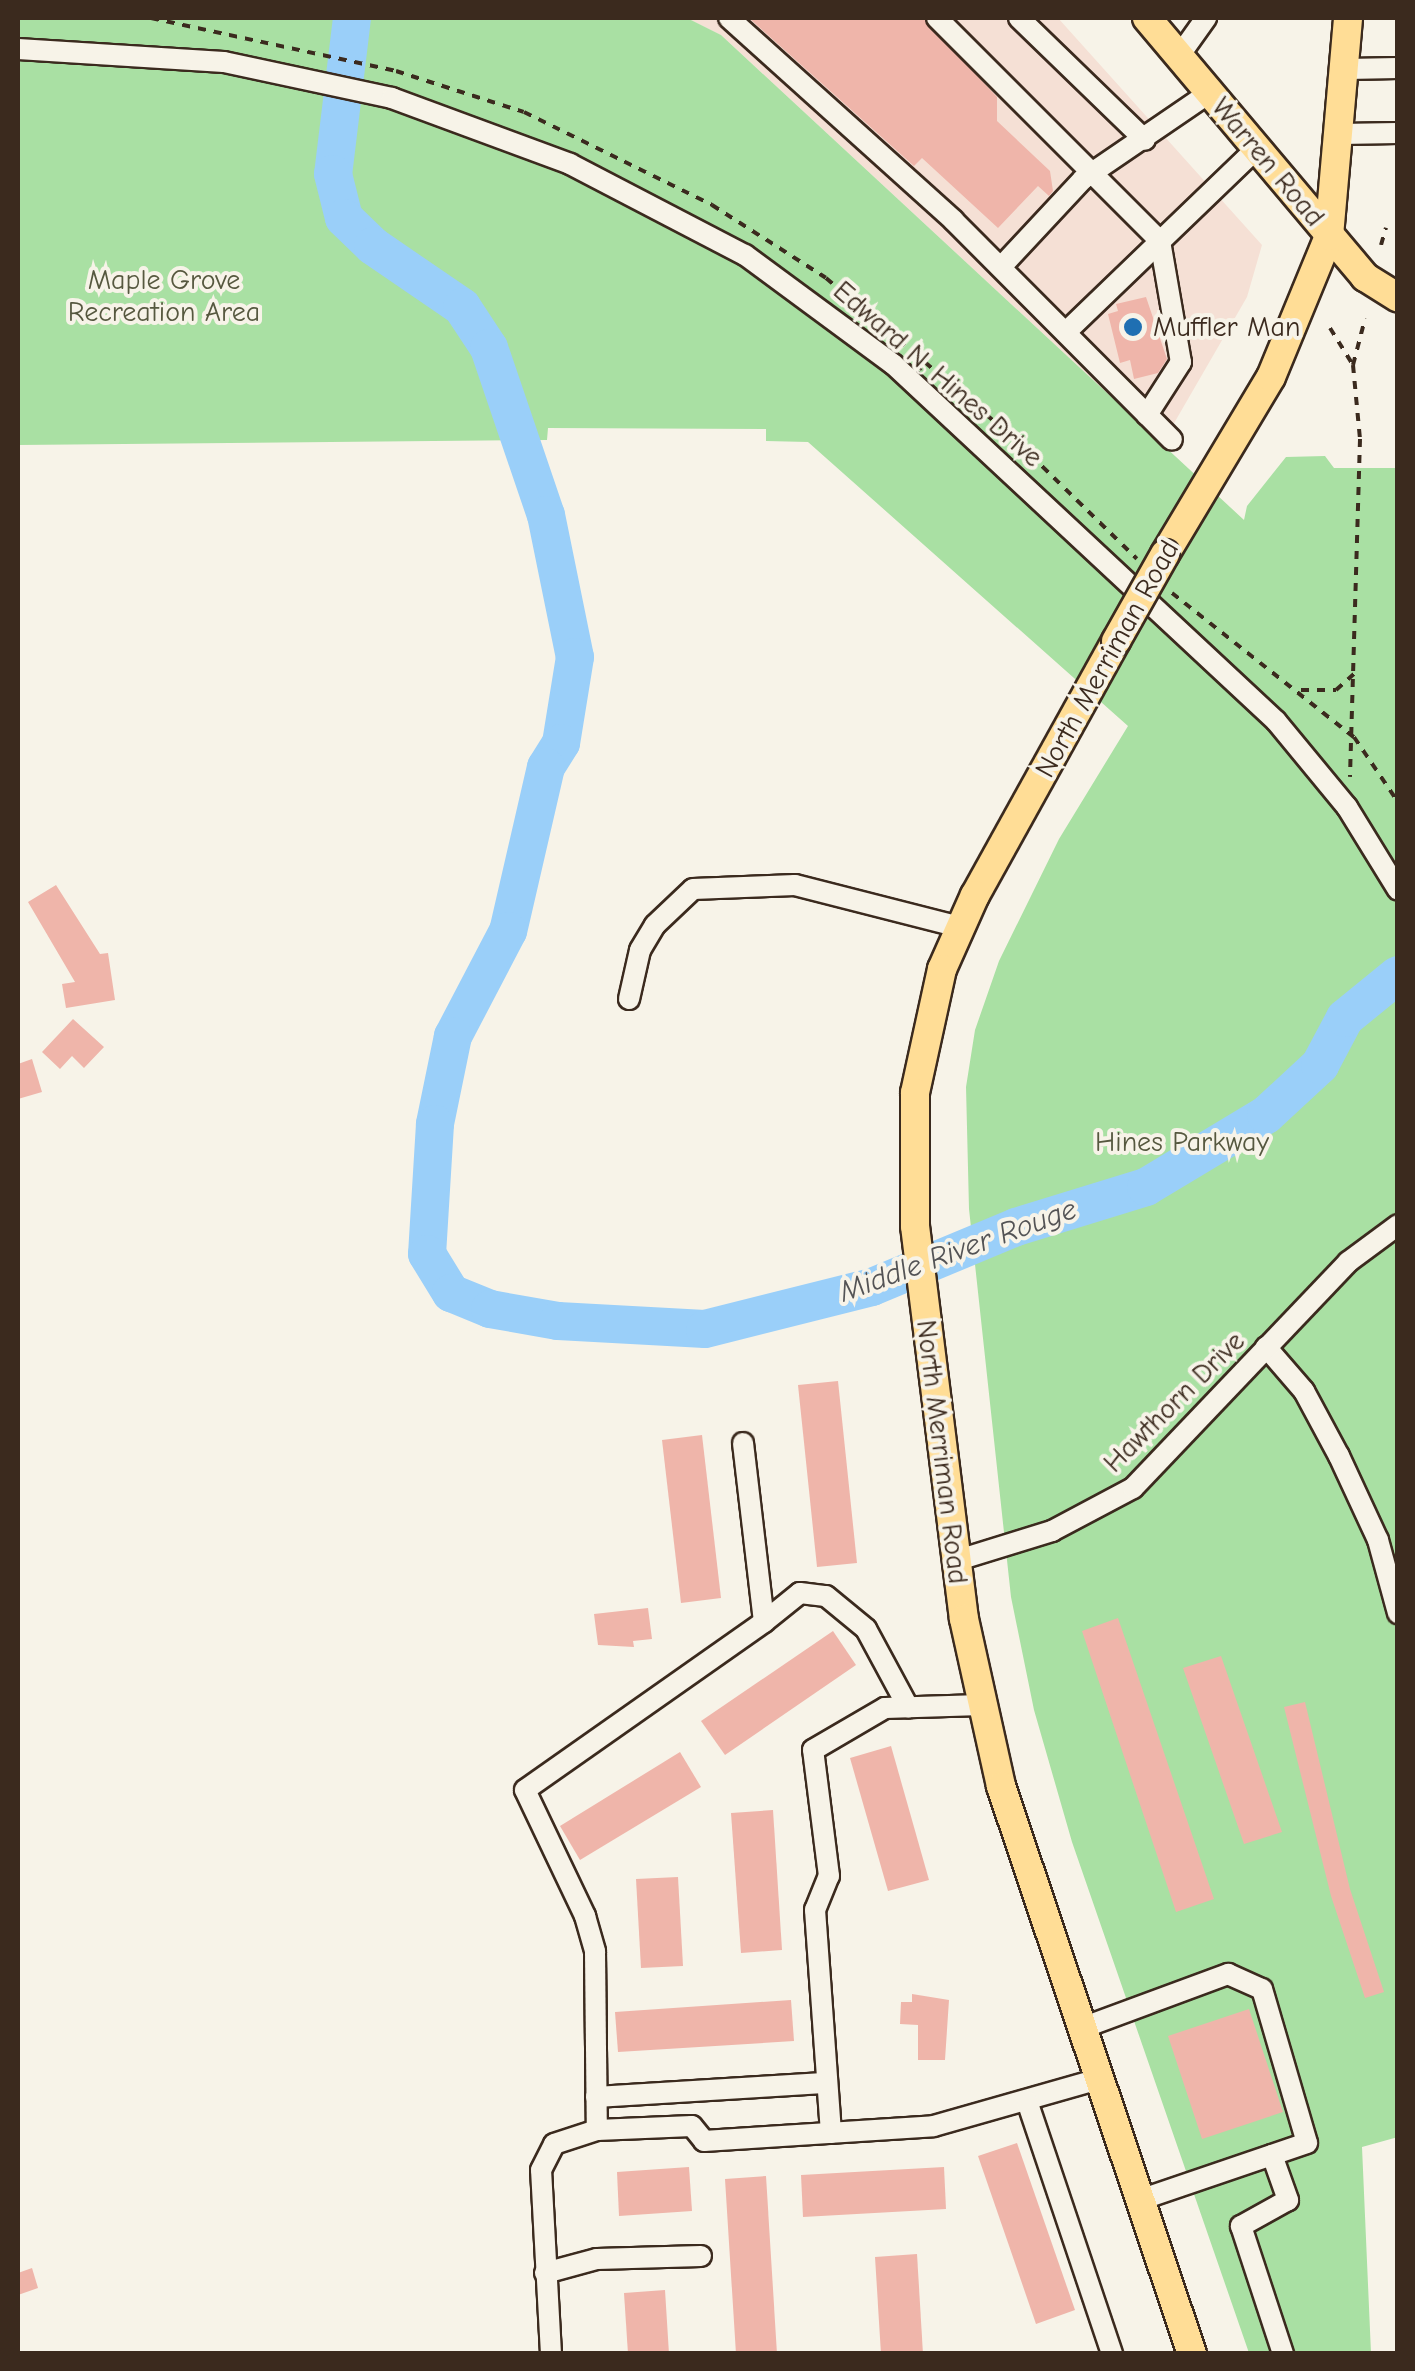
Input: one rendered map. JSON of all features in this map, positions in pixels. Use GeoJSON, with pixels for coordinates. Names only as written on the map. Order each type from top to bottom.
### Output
{"type":"FeatureCollection","features":[{"type":"Feature","properties":{"kind":"main road","name":"Warren Road"},"geometry":{"type":"LineString","coordinates":[[1146,18],[1365,277],[1398,298]]}},
{"type":"Feature","properties":{"kind":"main road","name":"North Merriman Road"},"geometry":{"type":"LineString","coordinates":[[1192,2354],[1001,1786],[982,1704],[955,1561],[914,1226],[920,1059],[960,927],[1165,554],[1271,377],[1330,236],[1347,69],[1348,18]]}},
{"type":"Feature","properties":{"kind":"street"},"geometry":{"type":"LineString","coordinates":[[728,18],[1001,267],[1172,440]]}},
{"type":"Feature","properties":{"kind":"street"},"geometry":{"type":"LineString","coordinates":[[937,18],[1096,171],[1160,242],[1182,362],[1147,414]]}},
{"type":"Feature","properties":{"kind":"street"},"geometry":{"type":"LineString","coordinates":[[1019,18],[1145,140]]}},
{"type":"Feature","properties":{"kind":"street"},"geometry":{"type":"LineString","coordinates":[[1179,56],[1206,18]]}},
{"type":"Feature","properties":{"kind":"street","name":"Edward N. Hines Drive"},"geometry":{"type":"LineString","coordinates":[[18,49],[133,52],[306,77],[392,98],[649,199],[821,307],[948,414],[1276,721],[1347,807],[1398,890]]}},
{"type":"Feature","properties":{"kind":"street"},"geometry":{"type":"LineString","coordinates":[[1347,69],[1398,68]]}},
{"type":"Feature","properties":{"kind":"street"},"geometry":{"type":"LineString","coordinates":[[1001,267],[1096,171],[1209,93]]}},
{"type":"Feature","properties":{"kind":"street"},"geometry":{"type":"LineString","coordinates":[[1340,134],[1398,133]]}},
{"type":"Feature","properties":{"kind":"street"},"geometry":{"type":"LineString","coordinates":[[1066,332],[1255,150]]}},
{"type":"Feature","properties":{"kind":"street"},"geometry":{"type":"LineString","coordinates":[[628,1000],[640,950],[655,925],[694,889],[795,885],[960,927]]}},
{"type":"Feature","properties":{"kind":"street","name":"Hawthorn Drive"},"geometry":{"type":"LineString","coordinates":[[955,1561],[1052,1531],[1133,1488],[1348,1262],[1398,1226]]}},
{"type":"Feature","properties":{"kind":"street"},"geometry":{"type":"LineString","coordinates":[[1266,1348],[1304,1391],[1340,1456],[1378,1540],[1398,1613]]}},
{"type":"Feature","properties":{"kind":"street"},"geometry":{"type":"LineString","coordinates":[[743,1443],[764,1622]]}},
{"type":"Feature","properties":{"kind":"street"},"geometry":{"type":"LineString","coordinates":[[597,2130],[595,1952],[586,1916],[525,1790],[800,1593],[826,1596],[866,1629],[908,1707]]}},
{"type":"Feature","properties":{"kind":"street"},"geometry":{"type":"LineString","coordinates":[[831,2133],[824,2083],[815,1910],[829,1876],[813,1750],[885,1708],[982,1704]]}},
{"type":"Feature","properties":{"kind":"street"},"geometry":{"type":"LineString","coordinates":[[1082,2028],[1228,1974],[1262,1989],[1307,2143],[1140,2200]]}},
{"type":"Feature","properties":{"kind":"street"},"geometry":{"type":"LineString","coordinates":[[551,2354],[541,2170],[554,2144],[597,2130],[692,2126],[704,2142],[934,2126],[1098,2079]]}},
{"type":"Feature","properties":{"kind":"street"},"geometry":{"type":"LineString","coordinates":[[596,2097],[824,2083]]}},
{"type":"Feature","properties":{"kind":"street"},"geometry":{"type":"LineString","coordinates":[[1027,2101],[1112,2354]]}},
{"type":"Feature","properties":{"kind":"street"},"geometry":{"type":"LineString","coordinates":[[1272,2155],[1288,2200],[1241,2226],[1283,2354]]}},
{"type":"Feature","properties":{"kind":"street"},"geometry":{"type":"LineString","coordinates":[[545,2272],[596,2259],[700,2256]]}},
{"type":"Feature","properties":{"kind":"path"},"geometry":{"type":"LineString","coordinates":[[151,18],[396,71]]}},
{"type":"Feature","properties":{"kind":"path"},"geometry":{"type":"LineString","coordinates":[[1381,245],[1386,228]]}},
{"type":"Feature","properties":{"kind":"path"},"geometry":{"type":"LineString","coordinates":[[1347,807],[1355,671],[1360,439],[1353,365],[1366,319]]}},
{"type":"Feature","properties":{"kind":"path"},"geometry":{"type":"LineString","coordinates":[[1330,328],[1353,365]]}},
{"type":"Feature","properties":{"kind":"path"},"geometry":{"type":"LineString","coordinates":[[1301,690],[1336,690],[1355,671]]}},
{"type":"Feature","properties":{"kind":"shaded area"},"geometry":{"type":"Polygon","coordinates":[[[687,18],[1058,18],[1262,245],[1247,297],[1162,444],[721,35],[687,18]]]}},
{"type":"Feature","properties":{"kind":"green space","name":"Hines Parkway"},"geometry":{"type":"Polygon","coordinates":[[[18,18],[687,18],[721,35],[1244,520],[1247,506],[1286,457],[1325,456],[1334,468],[1397,468],[1398,2137],[1362,2147],[1371,2353],[1249,2353],[1072,1842],[1034,1710],[1011,1597],[969,1209],[966,1087],[975,1030],[999,961],[1059,839],[1128,726],[808,442],[766,441],[766,429],[548,428],[547,440],[18,445],[18,18]]]}},
{"type":"Feature","properties":{"kind":"building"},"geometry":{"type":"Polygon","coordinates":[[[749,18],[924,18],[997,97],[997,121],[1050,171],[1053,191],[1049,196],[1038,186],[998,228],[922,158],[914,166],[749,18]]]}},
{"type":"Feature","properties":{"kind":"building","name":"Muffler Man"},"geometry":{"type":"Polygon","coordinates":[[[1146,297],[1167,359],[1158,373],[1134,379],[1130,360],[1120,363],[1108,314],[1118,311],[1116,304],[1146,297]]]}},
{"type":"Feature","properties":{"kind":"building"},"geometry":{"type":"Polygon","coordinates":[[[56,885],[100,954],[108,953],[115,1000],[66,1008],[62,984],[75,982],[28,902],[56,885]]]}},
{"type":"Feature","properties":{"kind":"building"},"geometry":{"type":"Polygon","coordinates":[[[73,1019],[104,1047],[84,1068],[72,1056],[60,1069],[42,1052],[73,1019]]]}},
{"type":"Feature","properties":{"kind":"building"},"geometry":{"type":"Polygon","coordinates":[[[32,1059],[42,1092],[18,1099],[18,1064],[32,1059]]]}},
{"type":"Feature","properties":{"kind":"building"},"geometry":{"type":"Polygon","coordinates":[[[838,1381],[857,1563],[817,1567],[798,1385],[838,1381]]]}},
{"type":"Feature","properties":{"kind":"building"},"geometry":{"type":"Polygon","coordinates":[[[702,1435],[721,1598],[681,1603],[662,1440],[702,1435]]]}},
{"type":"Feature","properties":{"kind":"building"},"geometry":{"type":"Polygon","coordinates":[[[648,1608],[652,1639],[633,1641],[634,1647],[598,1645],[594,1614],[648,1608]]]}},
{"type":"Feature","properties":{"kind":"building"},"geometry":{"type":"Polygon","coordinates":[[[1118,1618],[1214,1899],[1176,1912],[1082,1631],[1118,1618]]]}},
{"type":"Feature","properties":{"kind":"building"},"geometry":{"type":"Polygon","coordinates":[[[833,1631],[856,1665],[725,1755],[701,1721],[833,1631]]]}},
{"type":"Feature","properties":{"kind":"building"},"geometry":{"type":"Polygon","coordinates":[[[1221,1656],[1282,1832],[1244,1844],[1183,1668],[1221,1656]]]}},
{"type":"Feature","properties":{"kind":"building"},"geometry":{"type":"Polygon","coordinates":[[[1305,1702],[1350,1889],[1384,1992],[1365,1998],[1331,1896],[1284,1707],[1305,1702]]]}},
{"type":"Feature","properties":{"kind":"building"},"geometry":{"type":"Polygon","coordinates":[[[891,1746],[929,1880],[888,1891],[850,1758],[891,1746]]]}},
{"type":"Feature","properties":{"kind":"building"},"geometry":{"type":"Polygon","coordinates":[[[680,1752],[701,1787],[580,1860],[560,1826],[680,1752]]]}},
{"type":"Feature","properties":{"kind":"building"},"geometry":{"type":"Polygon","coordinates":[[[773,1810],[782,1950],[741,1953],[731,1813],[773,1810]]]}},
{"type":"Feature","properties":{"kind":"building"},"geometry":{"type":"Polygon","coordinates":[[[678,1877],[683,1966],[641,1968],[636,1879],[678,1877]]]}},
{"type":"Feature","properties":{"kind":"building"},"geometry":{"type":"Polygon","coordinates":[[[912,1994],[949,2000],[945,2060],[918,2060],[918,2025],[900,2024],[901,2002],[912,2002],[912,1994]]]}},
{"type":"Feature","properties":{"kind":"building"},"geometry":{"type":"Polygon","coordinates":[[[791,2000],[794,2041],[618,2052],[615,2012],[791,2000]]]}},
{"type":"Feature","properties":{"kind":"building"},"geometry":{"type":"Polygon","coordinates":[[[1249,2009],[1283,2112],[1202,2139],[1168,2036],[1249,2009]]]}},
{"type":"Feature","properties":{"kind":"building"},"geometry":{"type":"Polygon","coordinates":[[[1017,2143],[1075,2310],[1036,2324],[978,2156],[1017,2143]]]}},
{"type":"Feature","properties":{"kind":"building"},"geometry":{"type":"Polygon","coordinates":[[[689,2167],[692,2211],[619,2216],[617,2172],[689,2167]]]}},
{"type":"Feature","properties":{"kind":"building"},"geometry":{"type":"Polygon","coordinates":[[[944,2167],[946,2209],[803,2217],[801,2175],[944,2167]]]}},
{"type":"Feature","properties":{"kind":"building"},"geometry":{"type":"Polygon","coordinates":[[[766,2176],[777,2354],[736,2354],[725,2179],[766,2176]]]}},
{"type":"Feature","properties":{"kind":"building"},"geometry":{"type":"Polygon","coordinates":[[[917,2254],[923,2354],[881,2354],[875,2257],[917,2254]]]}},
{"type":"Feature","properties":{"kind":"building"},"geometry":{"type":"Polygon","coordinates":[[[32,2268],[38,2288],[18,2295],[18,2273],[32,2268]]]}},
{"type":"Feature","properties":{"kind":"building"},"geometry":{"type":"Polygon","coordinates":[[[665,2290],[669,2354],[628,2354],[624,2293],[665,2290]]]}},
{"type":"Feature","properties":{"kind":"waterway","name":"Middle River Rouge"},"geometry":{"type":"LineString","coordinates":[[352,18],[333,174],[344,218],[373,246],[462,307],[489,348],[546,515],[575,657],[561,743],[546,767],[508,931],[453,1036],[435,1124],[427,1254],[451,1293],[490,1309],[558,1321],[705,1329],[872,1287],[1016,1227],[1146,1187],[1266,1115],[1320,1065],[1345,1018],[1398,975]]}},
{"type":"Feature","properties":{"kind":"place","name":"Muffler Man"},"geometry":{"type":"Point","coordinates":[1133,327]}},
{"type":"Feature","properties":{"kind":"park label","name":"Maple Grove Recreation Area"},"geometry":{"type":"Point","coordinates":[164,296]}}]}
